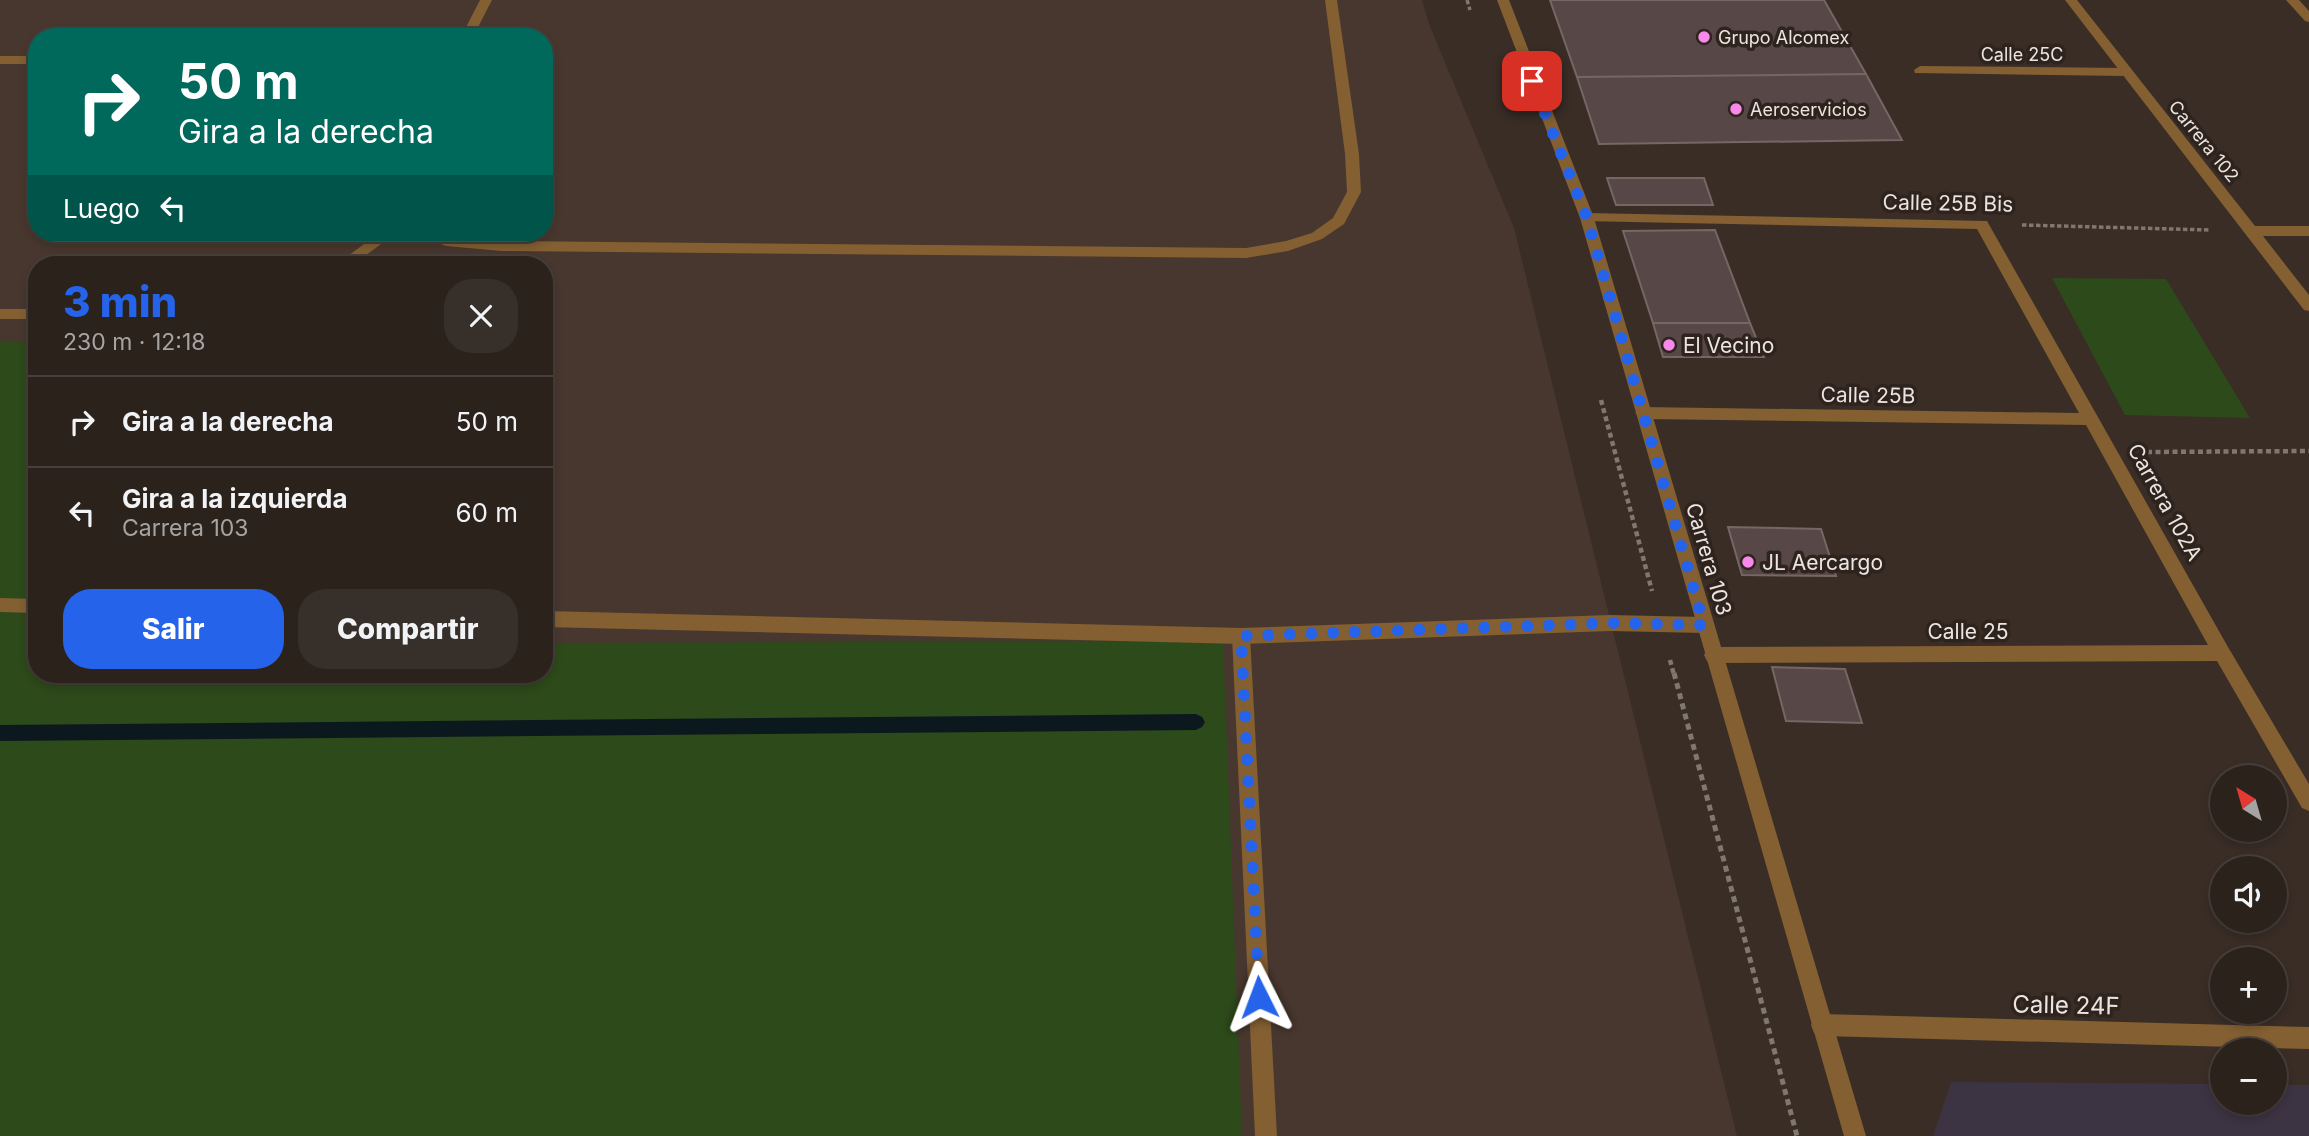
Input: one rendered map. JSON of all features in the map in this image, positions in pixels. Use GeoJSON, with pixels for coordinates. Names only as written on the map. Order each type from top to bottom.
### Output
{"type":"FeatureCollection","features":[{"type":"Feature","properties":{"kind":"street"},"geometry":{"type":"LineString","coordinates":[[472,28],[486,0]]}},
{"type":"Feature","properties":{"kind":"street"},"geometry":{"type":"LineString","coordinates":[[457,242],[502,246],[1246,253],[1288,246],[1317,236],[1339,221],[1354,192],[1354,167],[1331,0]]}},
{"type":"Feature","properties":{"kind":"street","name":"Carrera 103"},"geometry":{"type":"LineString","coordinates":[[1503,0],[1587,218],[1855,1136]]}},
{"type":"Feature","properties":{"kind":"street","name":"Carrera 102"},"geometry":{"type":"LineString","coordinates":[[2071,0],[2123,72],[2253,231],[2309,306]]}},
{"type":"Feature","properties":{"kind":"street"},"geometry":{"type":"LineString","coordinates":[[2292,0],[2309,18]]}},
{"type":"Feature","properties":{"kind":"street"},"geometry":{"type":"LineString","coordinates":[[0,60],[28,60]]}},
{"type":"Feature","properties":{"kind":"street","name":"Calle 25C"},"geometry":{"type":"LineString","coordinates":[[1920,71],[2123,72]]}},
{"type":"Feature","properties":{"kind":"street","name":"Calle 25B Bis"},"geometry":{"type":"LineString","coordinates":[[1587,218],[1982,224]]}},
{"type":"Feature","properties":{"kind":"street","name":"Carrera 102A"},"geometry":{"type":"LineString","coordinates":[[1982,224],[2222,653],[2309,802]]}},
{"type":"Feature","properties":{"kind":"street"},"geometry":{"type":"LineString","coordinates":[[2253,231],[2309,231]]}},
{"type":"Feature","properties":{"kind":"street"},"geometry":{"type":"LineString","coordinates":[[356,256],[376,242]]}},
{"type":"Feature","properties":{"kind":"street"},"geometry":{"type":"LineString","coordinates":[[0,314],[28,314]]}},
{"type":"Feature","properties":{"kind":"street","name":"Calle 25B"},"geometry":{"type":"LineString","coordinates":[[1643,413],[2093,419]]}},
{"type":"Feature","properties":{"kind":"street"},"geometry":{"type":"LineString","coordinates":[[0,605],[28,606]]}},
{"type":"Feature","properties":{"kind":"street"},"geometry":{"type":"LineString","coordinates":[[553,619],[1241,636],[1610,623],[1704,625]]}},
{"type":"Feature","properties":{"kind":"street"},"geometry":{"type":"LineString","coordinates":[[1241,636],[1266,1136]]}},
{"type":"Feature","properties":{"kind":"street","name":"Calle 25"},"geometry":{"type":"LineString","coordinates":[[1713,655],[2222,653]]}},
{"type":"Feature","properties":{"kind":"street","name":"Calle 24F"},"geometry":{"type":"LineString","coordinates":[[1822,1026],[2309,1038]]}},
{"type":"Feature","properties":{"kind":"path"},"geometry":{"type":"LineString","coordinates":[[1467,0],[1473,19]]}},
{"type":"Feature","properties":{"kind":"path","name":"Calle 25B Bis"},"geometry":{"type":"LineString","coordinates":[[1982,224],[2253,231]]}},
{"type":"Feature","properties":{"kind":"path"},"geometry":{"type":"LineString","coordinates":[[1600,398],[1797,1136]]}},
{"type":"Feature","properties":{"kind":"path"},"geometry":{"type":"LineString","coordinates":[[2111,452],[2309,451]]}},
{"type":"Feature","properties":{"kind":"shaded area"},"geometry":{"type":"Polygon","coordinates":[[[0,0],[1422,0],[1429,24],[1514,228],[1737,1136],[0,1136],[0,0]]]}},
{"type":"Feature","properties":{"kind":"shaded area"},"geometry":{"type":"Polygon","coordinates":[[[1951,1082],[2210,1084],[2210,1115],[2287,1115],[2287,1085],[2309,1085],[2309,1136],[1933,1136],[1951,1082]]]}},
{"type":"Feature","properties":{"kind":"green space"},"geometry":{"type":"Polygon","coordinates":[[[2052,278],[2166,279],[2250,418],[2125,415],[2052,278]]]}},
{"type":"Feature","properties":{"kind":"green space"},"geometry":{"type":"Polygon","coordinates":[[[0,342],[28,342],[28,683],[553,683],[553,643],[1223,641],[1242,1136],[0,1136],[0,342]]]}},
{"type":"Feature","properties":{"kind":"building","name":"Grupo Alcomex"},"geometry":{"type":"Polygon","coordinates":[[[1550,0],[1824,0],[1866,74],[1577,77],[1550,0]]]}},
{"type":"Feature","properties":{"kind":"building","name":"Aeroservicios"},"geometry":{"type":"Polygon","coordinates":[[[1866,74],[1902,140],[1599,144],[1577,77],[1866,74]]]}},
{"type":"Feature","properties":{"kind":"building"},"geometry":{"type":"Polygon","coordinates":[[[1607,178],[1704,178],[1713,205],[1616,205],[1607,178]]]}},
{"type":"Feature","properties":{"kind":"building"},"geometry":{"type":"Polygon","coordinates":[[[1715,230],[1750,323],[1653,323],[1623,231],[1715,230]]]}},
{"type":"Feature","properties":{"kind":"building"},"geometry":{"type":"Polygon","coordinates":[[[1653,323],[1750,323],[1764,357],[1663,357],[1653,323]]]}},
{"type":"Feature","properties":{"kind":"building"},"geometry":{"type":"Polygon","coordinates":[[[1728,527],[1821,529],[1836,576],[1742,575],[1728,527]]]}},
{"type":"Feature","properties":{"kind":"building"},"geometry":{"type":"Polygon","coordinates":[[[1772,667],[1845,669],[1862,723],[1786,721],[1772,667]]]}},
{"type":"Feature","properties":{"kind":"waterway"},"geometry":{"type":"LineString","coordinates":[[0,733],[1196,722]]}},
{"type":"Feature","properties":{"kind":"place","name":"Grupo Alcomex"},"geometry":{"type":"Point","coordinates":[1704,37]}},
{"type":"Feature","properties":{"kind":"place","name":"Aeroservicios"},"geometry":{"type":"Point","coordinates":[1736,109]}},
{"type":"Feature","properties":{"kind":"place","name":"El Vecino"},"geometry":{"type":"Point","coordinates":[1669,345]}},
{"type":"Feature","properties":{"kind":"place","name":"JL Aercargo"},"geometry":{"type":"Point","coordinates":[1748,562]}},
{"type":"Feature","properties":{"kind":"route"},"geometry":{"type":"LineString","coordinates":[[1259,997],[1241,636],[1610,623],[1704,625],[1587,218],[1532,81]]}}]}
